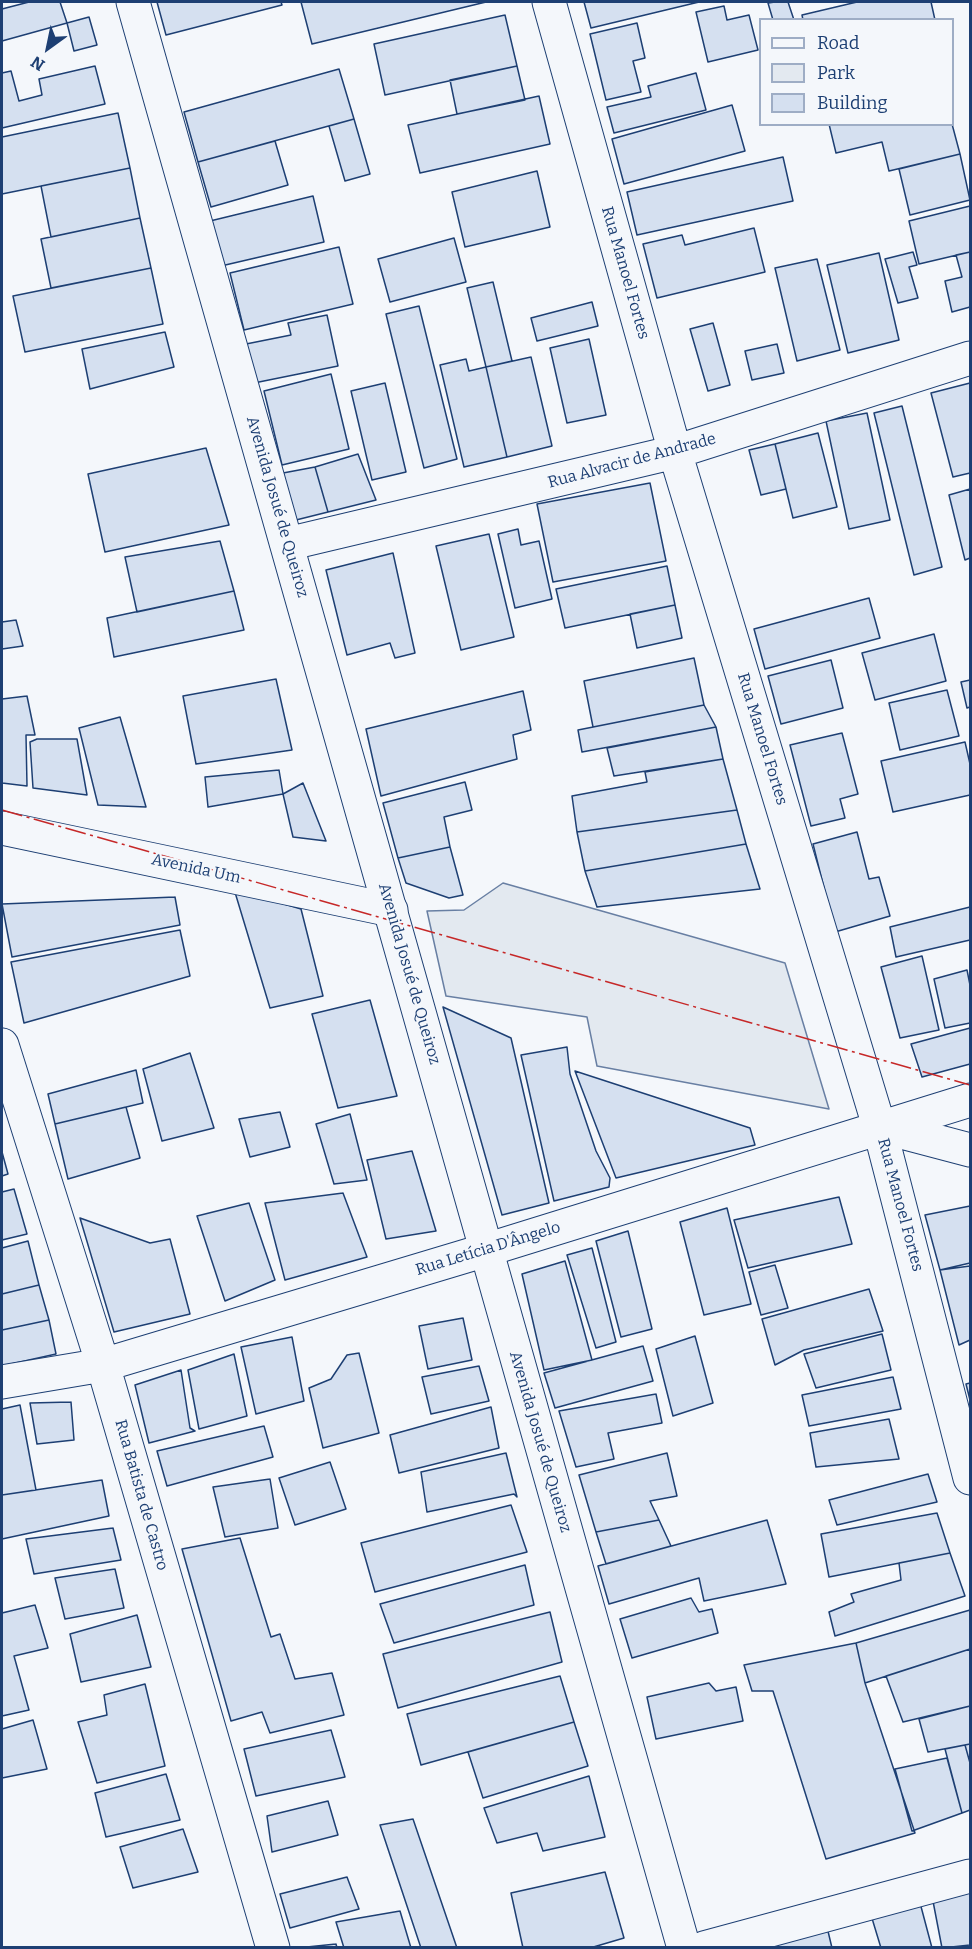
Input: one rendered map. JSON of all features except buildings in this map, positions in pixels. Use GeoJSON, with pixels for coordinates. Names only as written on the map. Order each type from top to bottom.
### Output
{"type":"FeatureCollection","features":[{"type":"Feature","properties":{"kind":"street","name":"Avenida Josué de Queiroz"},"geometry":{"type":"LineString","coordinates":[[133,2],[684,1947]]}},
{"type":"Feature","properties":{"kind":"street","name":"Rua Manoel Fortes"},"geometry":{"type":"LineString","coordinates":[[549,2],[675,452],[879,1126],[970,1478]]}},
{"type":"Feature","properties":{"kind":"street","name":"Rua Alvacir de Andrade"},"geometry":{"type":"LineString","coordinates":[[287,544],[675,452],[970,358]]}},
{"type":"Feature","properties":{"kind":"street","name":"Avenida Um"},"geometry":{"type":"LineString","coordinates":[[2,828],[391,910]]}},
{"type":"Feature","properties":{"kind":"street","name":"Rua Batista de Castro"},"geometry":{"type":"LineString","coordinates":[[2,1045],[103,1365],[273,1947]]}},
{"type":"Feature","properties":{"kind":"street","name":"Rua Letícia D'Ângelo"},"geometry":{"type":"LineString","coordinates":[[2,1382],[103,1365],[486,1250],[879,1126],[970,1100]]}},
{"type":"Feature","properties":{"kind":"street"},"geometry":{"type":"LineString","coordinates":[[879,1126],[970,1150]]}},
{"type":"Feature","properties":{"kind":"street"},"geometry":{"type":"LineString","coordinates":[[704,1947],[970,1876]]}},
{"type":"Feature","properties":{"kind":"green space"},"geometry":{"type":"Polygon","coordinates":[[[503,883],[785,963],[829,1109],[597,1066],[587,1017],[446,996],[427,911],[464,910],[503,883]]]}},
{"type":"Feature","properties":{"kind":"power"},"geometry":{"type":"LineString","coordinates":[[2,810],[970,1085]]}}]}
